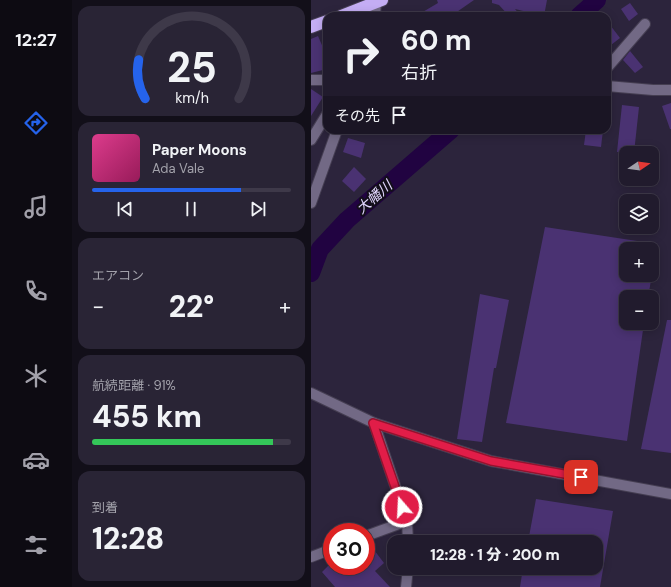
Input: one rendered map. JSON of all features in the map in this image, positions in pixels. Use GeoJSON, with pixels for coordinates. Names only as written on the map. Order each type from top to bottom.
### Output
{"type":"FeatureCollection","features":[{"type":"Feature","properties":{"kind":"highway"},"geometry":{"type":"LineString","coordinates":[[351,12],[378,1]]}},
{"type":"Feature","properties":{"kind":"highway"},"geometry":{"type":"LineString","coordinates":[[311,28],[323,23]]}},
{"type":"Feature","properties":{"kind":"street"},"geometry":{"type":"LineString","coordinates":[[376,12],[378,1]]}},
{"type":"Feature","properties":{"kind":"street"},"geometry":{"type":"LineString","coordinates":[[611,63],[645,24]]}},
{"type":"Feature","properties":{"kind":"street"},"geometry":{"type":"LineString","coordinates":[[311,80],[323,80]]}},
{"type":"Feature","properties":{"kind":"street"},"geometry":{"type":"LineString","coordinates":[[611,86],[671,90]]}},
{"type":"Feature","properties":{"kind":"street"},"geometry":{"type":"LineString","coordinates":[[311,140],[323,120]]}},
{"type":"Feature","properties":{"kind":"street"},"geometry":{"type":"LineString","coordinates":[[311,202],[336,134]]}},
{"type":"Feature","properties":{"kind":"street"},"geometry":{"type":"LineString","coordinates":[[311,393],[373,423],[491,461],[671,494]]}},
{"type":"Feature","properties":{"kind":"street"},"geometry":{"type":"LineString","coordinates":[[373,423],[407,521],[408,535]]}},
{"type":"Feature","properties":{"kind":"street"},"geometry":{"type":"LineString","coordinates":[[375,533],[407,521]]}},
{"type":"Feature","properties":{"kind":"street"},"geometry":{"type":"LineString","coordinates":[[311,557],[323,552]]}},
{"type":"Feature","properties":{"kind":"street"},"geometry":{"type":"LineString","coordinates":[[406,587],[407,575]]}},
{"type":"Feature","properties":{"kind":"building"},"geometry":{"type":"Polygon","coordinates":[[[437,0],[474,0],[457,12],[423,12],[438,3],[437,0]]]}},
{"type":"Feature","properties":{"kind":"building"},"geometry":{"type":"Polygon","coordinates":[[[492,0],[547,0],[545,12],[527,12],[515,9],[518,12],[505,12],[499,5],[492,3],[492,0]]]}},
{"type":"Feature","properties":{"kind":"building"},"geometry":{"type":"Polygon","coordinates":[[[630,3],[638,14],[629,21],[621,9],[630,3]]]}},
{"type":"Feature","properties":{"kind":"building"},"geometry":{"type":"Polygon","coordinates":[[[611,26],[620,38],[611,45],[611,26]]]}},
{"type":"Feature","properties":{"kind":"building"},"geometry":{"type":"Polygon","coordinates":[[[318,36],[323,48],[323,70],[311,73],[311,39],[318,36]]]}},
{"type":"Feature","properties":{"kind":"building"},"geometry":{"type":"Polygon","coordinates":[[[630,51],[643,67],[635,73],[623,60],[630,51]]]}},
{"type":"Feature","properties":{"kind":"building"},"geometry":{"type":"Polygon","coordinates":[[[311,89],[323,97],[311,116],[311,89]]]}},
{"type":"Feature","properties":{"kind":"building"},"geometry":{"type":"Polygon","coordinates":[[[671,103],[671,129],[670,129],[662,106],[671,103]]]}},
{"type":"Feature","properties":{"kind":"building"},"geometry":{"type":"Polygon","coordinates":[[[622,105],[639,107],[635,146],[619,146],[619,152],[617,152],[622,105]]]}},
{"type":"Feature","properties":{"kind":"building"},"geometry":{"type":"Polygon","coordinates":[[[585,134],[603,134],[601,147],[584,145],[585,134]]]}},
{"type":"Feature","properties":{"kind":"building"},"geometry":{"type":"Polygon","coordinates":[[[348,138],[365,143],[361,158],[343,152],[348,138]]]}},
{"type":"Feature","properties":{"kind":"building"},"geometry":{"type":"Polygon","coordinates":[[[354,167],[366,179],[354,192],[342,181],[354,167]]]}},
{"type":"Feature","properties":{"kind":"building"},"geometry":{"type":"Polygon","coordinates":[[[545,227],[644,242],[619,242],[619,282],[651,282],[649,290],[619,290],[619,330],[643,330],[627,441],[506,423],[545,227]]]}},
{"type":"Feature","properties":{"kind":"building"},"geometry":{"type":"Polygon","coordinates":[[[480,294],[509,300],[496,368],[494,368],[482,442],[457,439],[480,294]]]}},
{"type":"Feature","properties":{"kind":"building"},"geometry":{"type":"Polygon","coordinates":[[[667,320],[671,320],[671,453],[641,449],[667,320]]]}},
{"type":"Feature","properties":{"kind":"building"},"geometry":{"type":"Polygon","coordinates":[[[536,499],[613,511],[603,569],[603,535],[529,535],[536,499]]]}},
{"type":"Feature","properties":{"kind":"building"},"geometry":{"type":"Polygon","coordinates":[[[375,551],[384,563],[375,571],[375,551]]]}},
{"type":"Feature","properties":{"kind":"building"},"geometry":{"type":"Polygon","coordinates":[[[375,571],[390,587],[335,587],[325,575],[375,575],[375,571]]]}},
{"type":"Feature","properties":{"kind":"building"},"geometry":{"type":"Polygon","coordinates":[[[522,575],[602,575],[600,587],[520,587],[522,575]]]}},
{"type":"Feature","properties":{"kind":"waterway","name":"大幡川"},"geometry":{"type":"LineString","coordinates":[[584,12],[597,0]]}},
{"type":"Feature","properties":{"kind":"waterway","name":"大幡川"},"geometry":{"type":"LineString","coordinates":[[311,273],[320,249],[347,220],[446,134]]}},
{"type":"Feature","properties":{"kind":"route"},"geometry":{"type":"LineString","coordinates":[[402,507],[373,423],[491,461],[581,477]]}}]}
